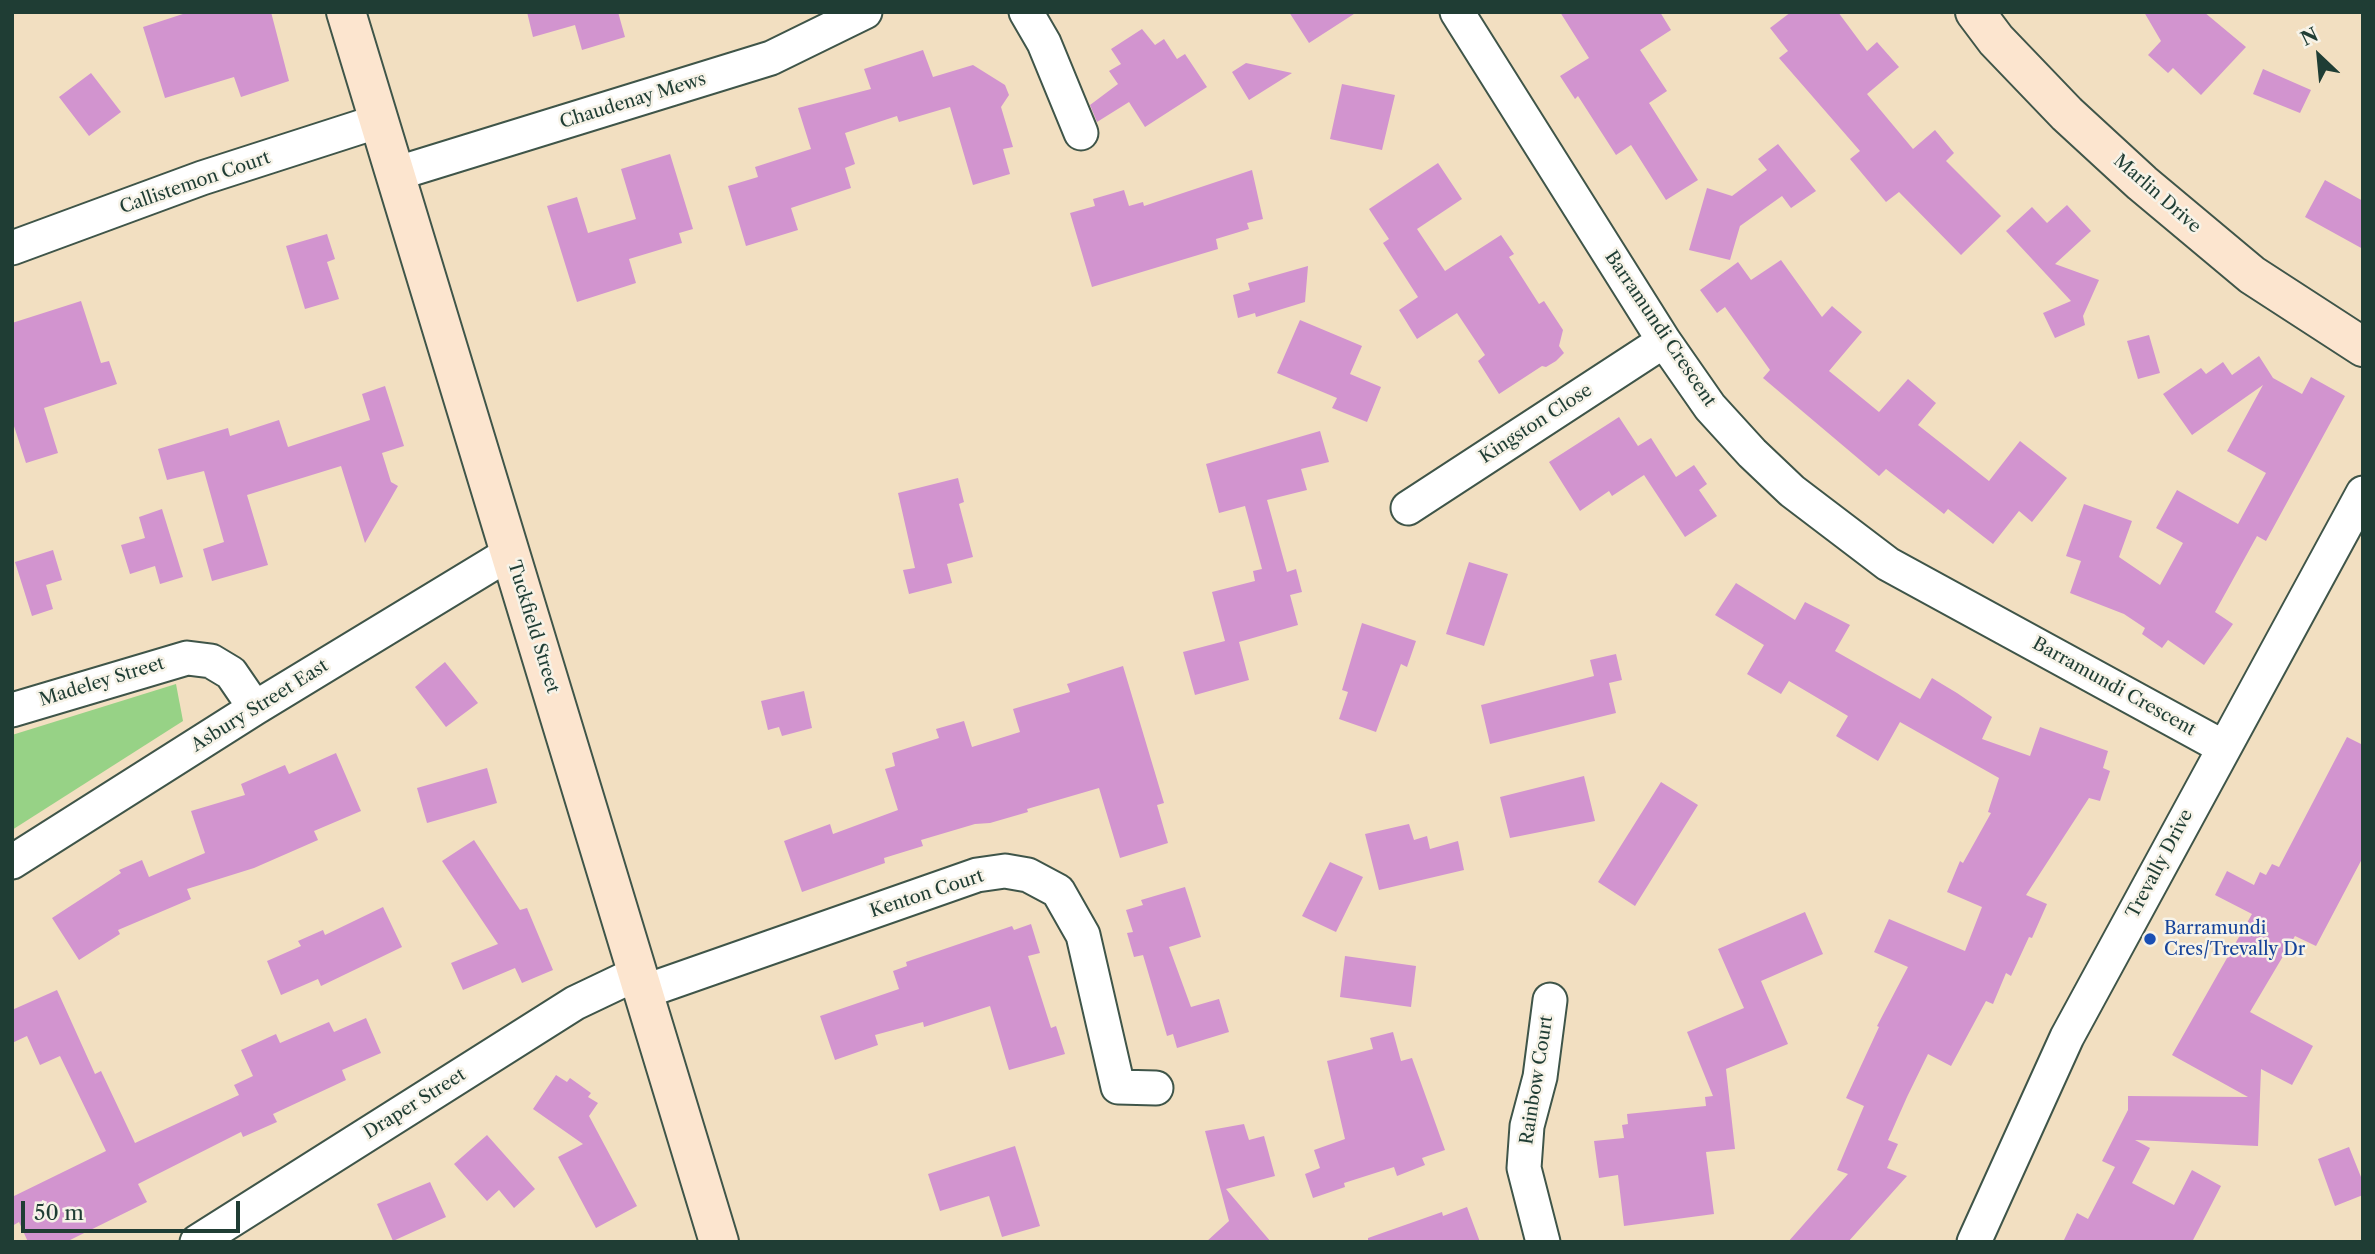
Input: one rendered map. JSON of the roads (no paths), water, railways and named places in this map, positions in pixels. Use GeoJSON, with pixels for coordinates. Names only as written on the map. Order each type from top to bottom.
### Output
{"type":"FeatureCollection","features":[{"type":"Feature","properties":{"kind":"main road","name":"Tuckfield Street"},"geometry":{"type":"LineString","coordinates":[[346,12],[719,1242]]}},
{"type":"Feature","properties":{"kind":"main road","name":"Marlin Drive"},"geometry":{"type":"LineString","coordinates":[[1975,12],[1996,40],[2067,114],[2142,183],[2252,275],[2363,347]]}},
{"type":"Feature","properties":{"kind":"street","name":"Chaudenay Mews"},"geometry":{"type":"LineString","coordinates":[[395,174],[771,58],[865,12]]}},
{"type":"Feature","properties":{"kind":"street"},"geometry":{"type":"LineString","coordinates":[[1026,12],[1044,43],[1081,133]]}},
{"type":"Feature","properties":{"kind":"street","name":"Barramundi Crescent"},"geometry":{"type":"LineString","coordinates":[[1457,12],[1664,341],[1710,407],[1792,491],[1888,564],[2223,747]]}},
{"type":"Feature","properties":{"kind":"street","name":"Callistemon Court"},"geometry":{"type":"LineString","coordinates":[[12,248],[201,178],[379,121]]}},
{"type":"Feature","properties":{"kind":"street","name":"Kingston Close"},"geometry":{"type":"LineString","coordinates":[[1408,508],[1664,341]]}},
{"type":"Feature","properties":{"kind":"street","name":"Trevally Drive"},"geometry":{"type":"LineString","coordinates":[[1974,1242],[2008,1160],[2067,1037],[2363,493]]}},
{"type":"Feature","properties":{"kind":"street","name":"Asbury Street East"},"geometry":{"type":"LineString","coordinates":[[12,862],[255,708],[510,553]]}},
{"type":"Feature","properties":{"kind":"street","name":"Madeley Street"},"geometry":{"type":"LineString","coordinates":[[12,710],[187,658],[211,662],[231,673],[255,708]]}},
{"type":"Feature","properties":{"kind":"street","name":"Kenton Court"},"geometry":{"type":"LineString","coordinates":[[641,982],[977,875],[1005,871],[1028,874],[1058,891],[1083,935],[1118,1087],[1156,1088]]}},
{"type":"Feature","properties":{"kind":"street","name":"Draper Street"},"geometry":{"type":"LineString","coordinates":[[197,1242],[575,1003],[641,982]]}},
{"type":"Feature","properties":{"kind":"street","name":"Rainbow Court"},"geometry":{"type":"LineString","coordinates":[[1543,1242],[1524,1168],[1527,1126],[1540,1077],[1550,1000]]}},
{"type":"Feature","properties":{"kind":"place","name":"Barramundi Cres/Trevally Dr"},"geometry":{"type":"Point","coordinates":[2150,939]}}]}
